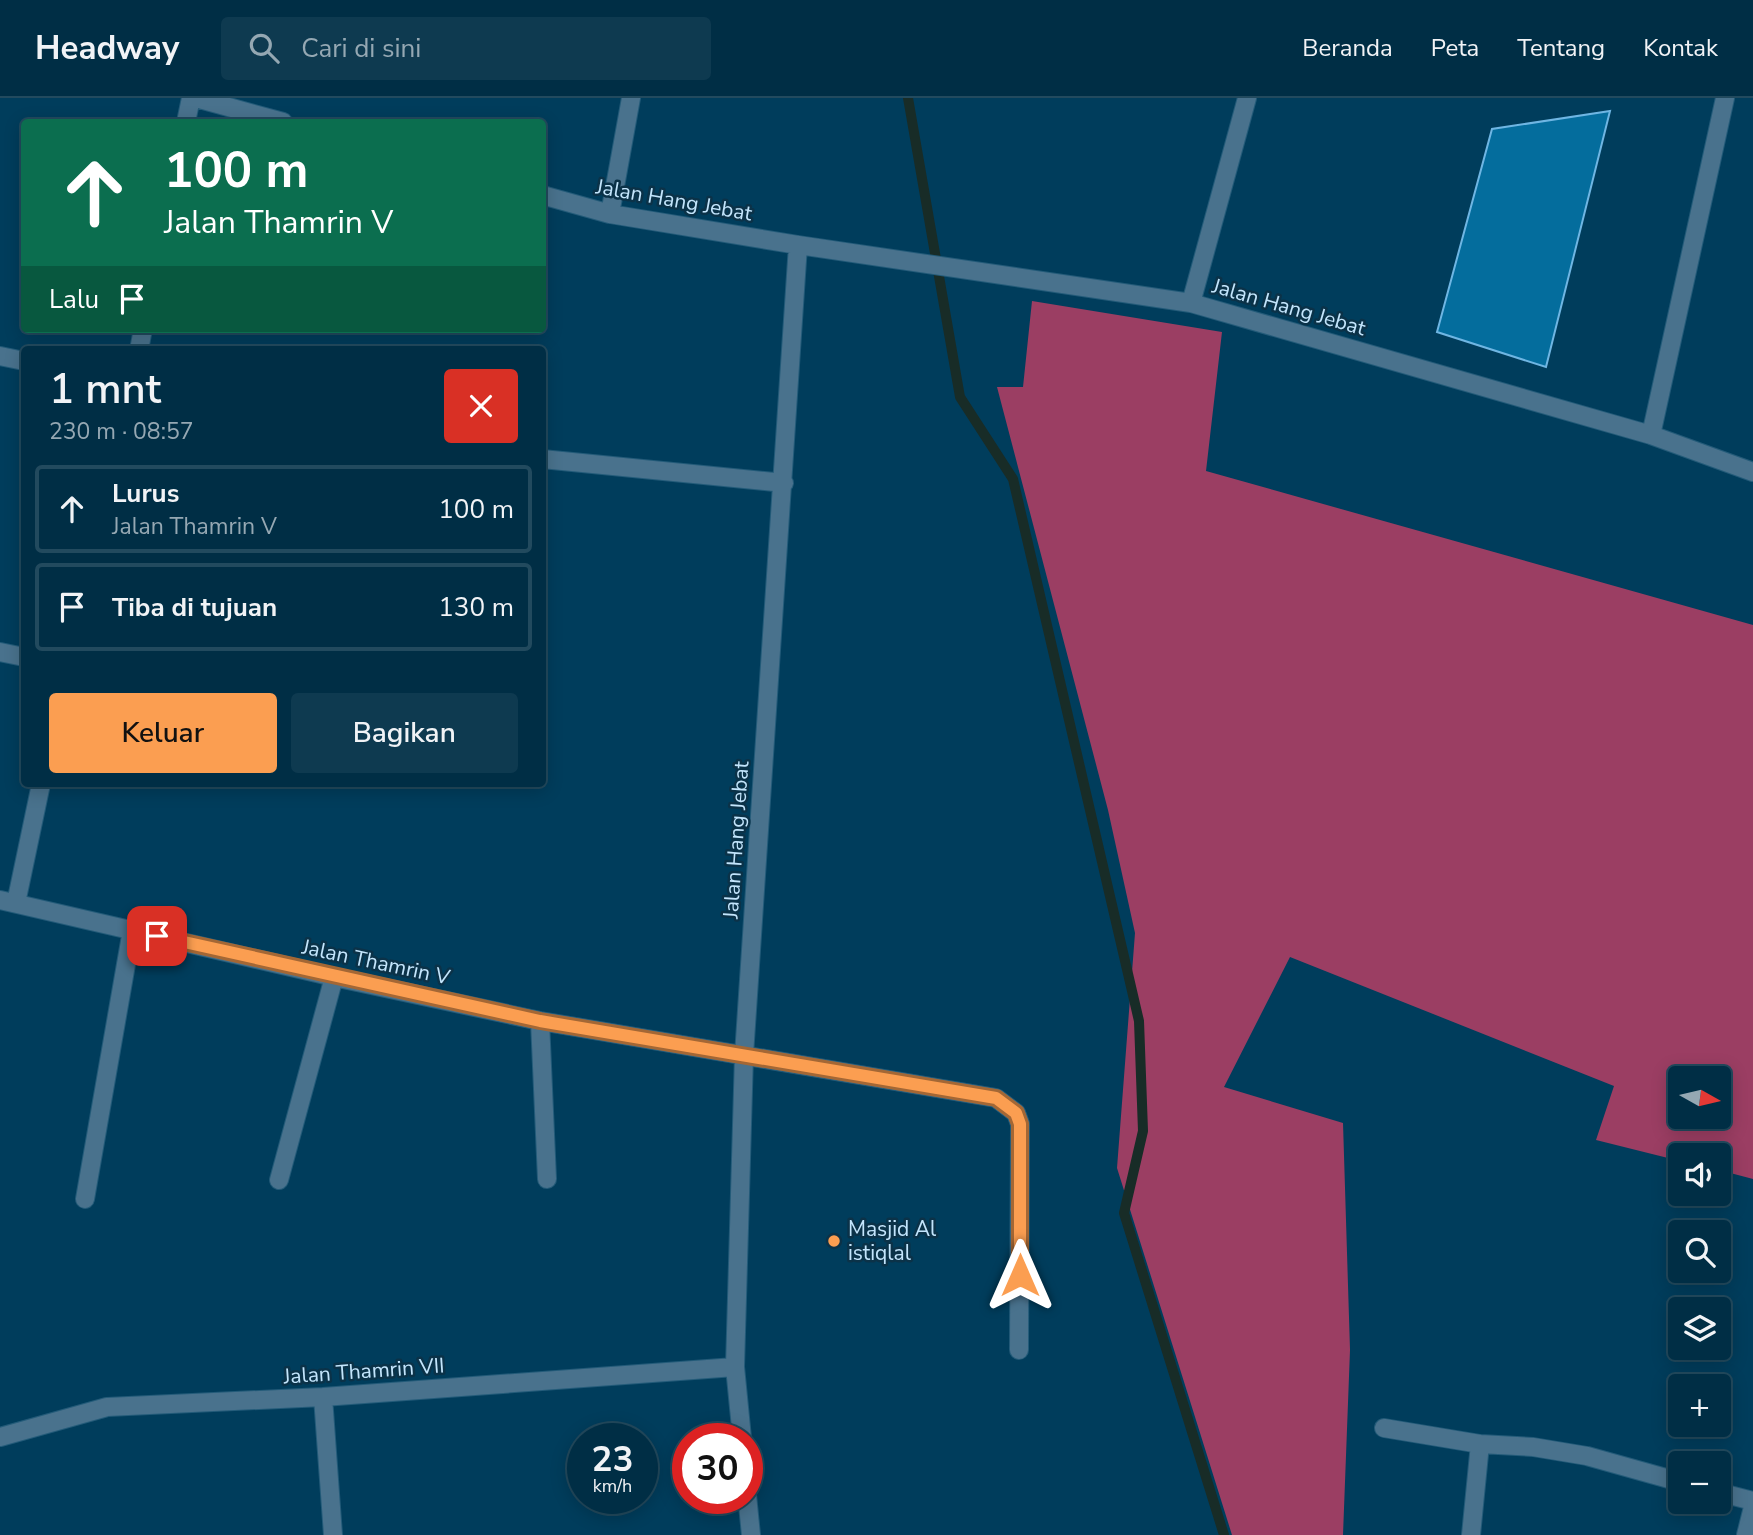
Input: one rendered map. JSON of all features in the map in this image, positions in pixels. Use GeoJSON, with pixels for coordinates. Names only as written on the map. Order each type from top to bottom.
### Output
{"type":"FeatureCollection","features":[{"type":"Feature","properties":{"kind":"street"},"geometry":{"type":"LineString","coordinates":[[187,119],[194,98],[272,119]]}},
{"type":"Feature","properties":{"kind":"street"},"geometry":{"type":"LineString","coordinates":[[610,214],[631,98]]}},
{"type":"Feature","properties":{"kind":"street"},"geometry":{"type":"LineString","coordinates":[[1191,303],[1247,98]]}},
{"type":"Feature","properties":{"kind":"street"},"geometry":{"type":"LineString","coordinates":[[1651,435],[1725,98]]}},
{"type":"Feature","properties":{"kind":"street","name":"Jalan Hang Jebat"},"geometry":{"type":"LineString","coordinates":[[546,196],[610,214],[798,245],[1191,303],[1651,435],[1753,472]]}},
{"type":"Feature","properties":{"kind":"street","name":"Jalan Hang Jebat"},"geometry":{"type":"LineString","coordinates":[[741,1423],[735,1367],[744,1055],[798,245]]}},
{"type":"Feature","properties":{"kind":"street"},"geometry":{"type":"LineString","coordinates":[[0,356],[21,361]]}},
{"type":"Feature","properties":{"kind":"street"},"geometry":{"type":"LineString","coordinates":[[546,459],[783,483]]}},
{"type":"Feature","properties":{"kind":"street"},"geometry":{"type":"LineString","coordinates":[[0,652],[21,656]]}},
{"type":"Feature","properties":{"kind":"street"},"geometry":{"type":"LineString","coordinates":[[8,901],[40,787]]}},
{"type":"Feature","properties":{"kind":"street","name":"Jalan Thamrin V"},"geometry":{"type":"LineString","coordinates":[[8,901],[334,977],[540,1021],[996,1098],[1016,1113],[1020,1124],[1019,1350]]}},
{"type":"Feature","properties":{"kind":"street"},"geometry":{"type":"LineString","coordinates":[[85,1199],[132,930]]}},
{"type":"Feature","properties":{"kind":"street"},"geometry":{"type":"LineString","coordinates":[[279,1180],[334,977]]}},
{"type":"Feature","properties":{"kind":"street"},"geometry":{"type":"LineString","coordinates":[[540,1021],[547,1179]]}},
{"type":"Feature","properties":{"kind":"street","name":"Jalan Thamrin VII"},"geometry":{"type":"LineString","coordinates":[[0,1437],[107,1407],[323,1397],[735,1367]]}},
{"type":"Feature","properties":{"kind":"street"},"geometry":{"type":"LineString","coordinates":[[323,1397],[332,1535]]}},
{"type":"Feature","properties":{"kind":"street"},"geometry":{"type":"LineString","coordinates":[[1384,1428],[1480,1444],[1533,1447],[1587,1457],[1668,1479]]}},
{"type":"Feature","properties":{"kind":"street"},"geometry":{"type":"LineString","coordinates":[[1471,1535],[1480,1444]]}},
{"type":"Feature","properties":{"kind":"street"},"geometry":{"type":"LineString","coordinates":[[1731,1495],[1753,1501]]}},
{"type":"Feature","properties":{"kind":"street"},"geometry":{"type":"LineString","coordinates":[[1746,1535],[1753,1507]]}},
{"type":"Feature","properties":{"kind":"street"},"geometry":{"type":"LineString","coordinates":[[749,1514],[751,1535]]}},
{"type":"Feature","properties":{"kind":"shaded area"},"geometry":{"type":"Polygon","coordinates":[[[1032,301],[1222,332],[1206,471],[1753,625],[1753,1179],[1731,1173],[1731,1143],[1668,1143],[1668,1158],[1596,1140],[1614,1086],[1290,957],[1224,1087],[1343,1123],[1350,1350],[1343,1535],[1232,1535],[1117,1168],[1135,933],[1108,810],[997,387],[1023,387],[1032,301]]]}},
{"type":"Feature","properties":{"kind":"building"},"geometry":{"type":"Polygon","coordinates":[[[1610,111],[1546,367],[1437,332],[1492,129],[1610,111]]]}},
{"type":"Feature","properties":{"kind":"waterway"},"geometry":{"type":"LineString","coordinates":[[908,98],[960,397],[1013,479],[1139,1021],[1143,1131],[1124,1213],[1224,1535]]}},
{"type":"Feature","properties":{"kind":"place","name":"Masjid Al istiqlal"},"geometry":{"type":"Point","coordinates":[834,1241]}},
{"type":"Feature","properties":{"kind":"route"},"geometry":{"type":"LineString","coordinates":[[157,936],[540,1021],[996,1098],[1016,1113],[1020,1124],[1020,1275]]}}]}
